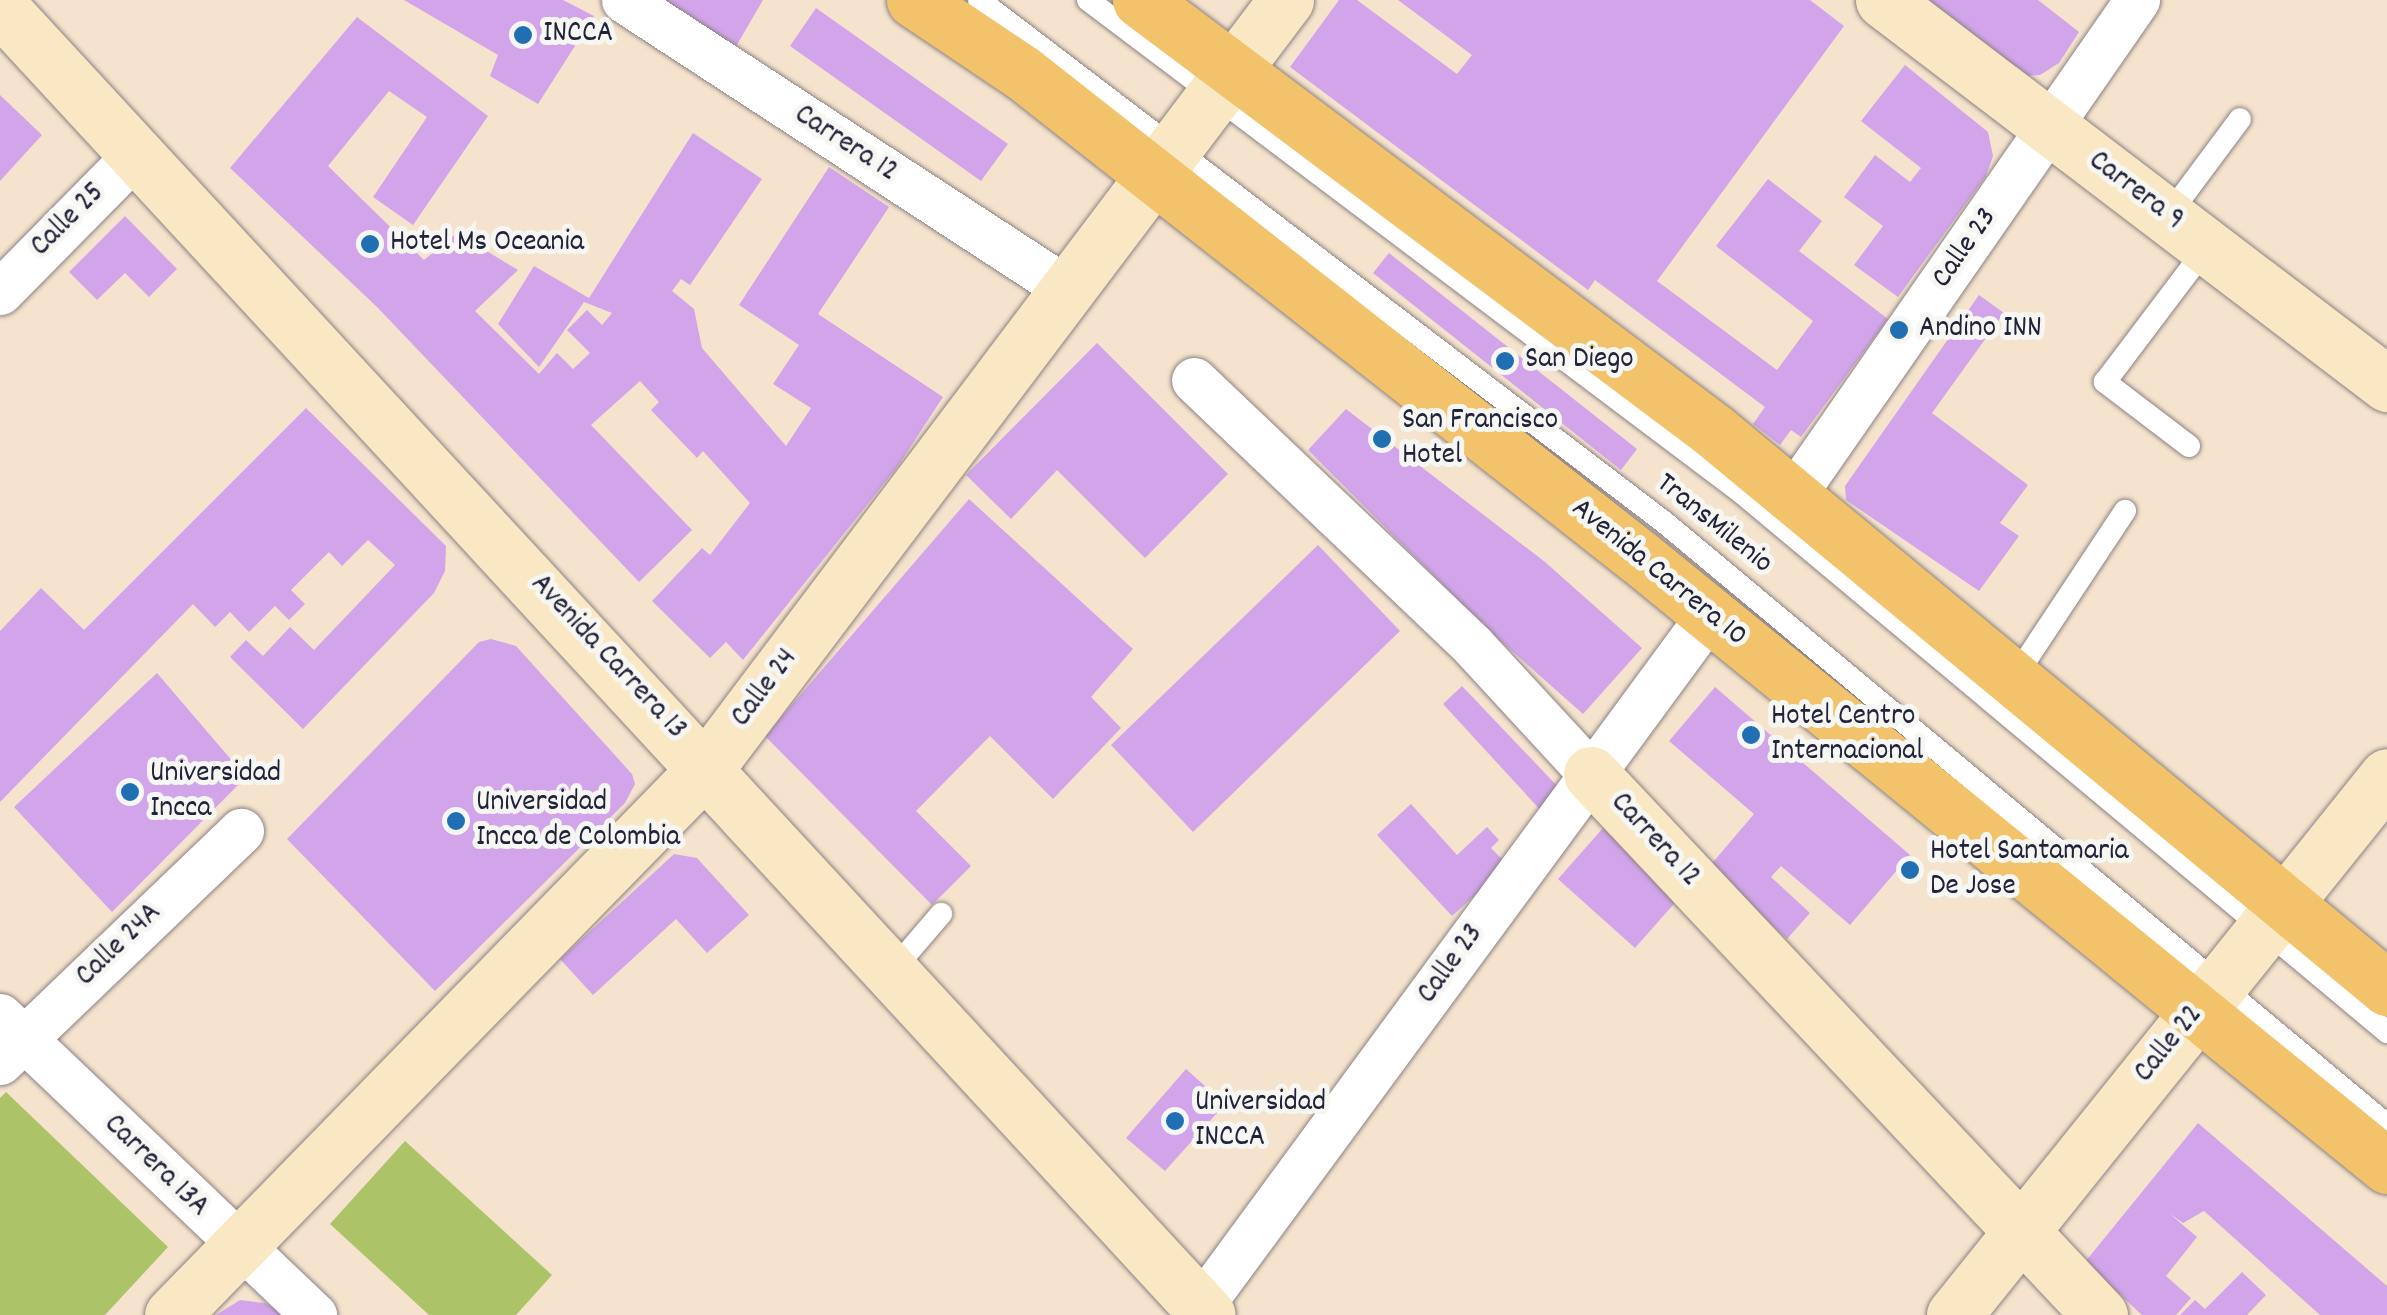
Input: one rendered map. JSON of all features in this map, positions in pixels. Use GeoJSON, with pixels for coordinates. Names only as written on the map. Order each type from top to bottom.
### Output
{"type":"FeatureCollection","features":[{"type":"Feature","properties":{"kind":"main road","name":"Avenida Carrera 10"},"geometry":{"type":"LineString","coordinates":[[914,0],[1164,161],[1709,615],[2208,998],[2387,1166]]}},
{"type":"Feature","properties":{"kind":"main road"},"geometry":{"type":"LineString","coordinates":[[1140,0],[1224,82],[1714,431],[2013,680],[2275,917],[2387,988]]}},
{"type":"Feature","properties":{"kind":"street","name":"Carrera 12"},"geometry":{"type":"LineString","coordinates":[[624,0],[1067,289]]}},
{"type":"Feature","properties":{"kind":"street","name":"Calle 24"},"geometry":{"type":"LineString","coordinates":[[172,1315],[707,768],[1286,0]]}},
{"type":"Feature","properties":{"kind":"street","name":"Carrera 9"},"geometry":{"type":"LineString","coordinates":[[1883,0],[2387,384]]}},
{"type":"Feature","properties":{"kind":"street","name":"Calle 23"},"geometry":{"type":"LineString","coordinates":[[1792,497],[2137,0]]}},
{"type":"Feature","properties":{"kind":"street","name":"Avenida Carrera 13"},"geometry":{"type":"LineString","coordinates":[[0,7],[139,151],[707,768],[1201,1312]]}},
{"type":"Feature","properties":{"kind":"street","name":"Calle 25"},"geometry":{"type":"LineString","coordinates":[[0,292],[139,151]]}},
{"type":"Feature","properties":{"kind":"street","name":"Carrera 12"},"geometry":{"type":"LineString","coordinates":[[1194,380],[1474,646],[2100,1315]]}},
{"type":"Feature","properties":{"kind":"street","name":"Calle 23"},"geometry":{"type":"LineString","coordinates":[[1201,1312],[1709,615]]}},
{"type":"Feature","properties":{"kind":"street","name":"Calle 22"},"geometry":{"type":"LineString","coordinates":[[1954,1315],[2387,776]]}},
{"type":"Feature","properties":{"kind":"street","name":"Calle 24A"},"geometry":{"type":"LineString","coordinates":[[8,1039],[241,831]]}},
{"type":"Feature","properties":{"kind":"street","name":"Carrera 13A"},"geometry":{"type":"LineString","coordinates":[[8,1039],[314,1315]]}},
{"type":"Feature","properties":{"kind":"lane","name":"TransMilenio"},"geometry":{"type":"LineString","coordinates":[[980,0],[1164,161],[1664,522],[2208,998],[2387,1125]]}},
{"type":"Feature","properties":{"kind":"lane","name":"TransMilenio"},"geometry":{"type":"LineString","coordinates":[[1088,0],[1224,82],[1742,493],[2275,917],[2387,1032]]}},
{"type":"Feature","properties":{"kind":"lane"},"geometry":{"type":"LineString","coordinates":[[2189,446],[2105,382],[2187,232],[2240,119]]}},
{"type":"Feature","properties":{"kind":"lane"},"geometry":{"type":"LineString","coordinates":[[2013,680],[2125,511]]}},
{"type":"Feature","properties":{"kind":"lane"},"geometry":{"type":"LineString","coordinates":[[892,970],[941,914]]}},
{"type":"Feature","properties":{"kind":"green space"},"geometry":{"type":"Polygon","coordinates":[[[6,1092],[168,1247],[105,1315],[0,1315],[0,1098],[6,1092]]]}},
{"type":"Feature","properties":{"kind":"green space"},"geometry":{"type":"Polygon","coordinates":[[[405,1141],[552,1275],[516,1315],[429,1315],[330,1224],[405,1141]]]}},
{"type":"Feature","properties":{"kind":"building","name":"INCCA"},"geometry":{"type":"Polygon","coordinates":[[[404,0],[563,0],[594,16],[538,104],[490,76],[498,55],[404,0]]]}},
{"type":"Feature","properties":{"kind":"building"},"geometry":{"type":"Polygon","coordinates":[[[651,0],[763,0],[734,50],[651,0]]]}},
{"type":"Feature","properties":{"kind":"building"},"geometry":{"type":"Polygon","coordinates":[[[1339,0],[1357,0],[1457,74],[1472,55],[1398,0],[1810,0],[1844,26],[1657,281],[1777,370],[1813,321],[1716,246],[1768,179],[1822,221],[1799,251],[1888,319],[1801,437],[1791,430],[1780,445],[1753,424],[1765,407],[1595,280],[1588,290],[1290,67],[1339,0]]]}},
{"type":"Feature","properties":{"kind":"building"},"geometry":{"type":"Polygon","coordinates":[[[1925,0],[2038,0],[2079,32],[2059,63],[2040,75],[2022,76],[1925,0]]]}},
{"type":"Feature","properties":{"kind":"building"},"geometry":{"type":"Polygon","coordinates":[[[816,8],[1008,144],[981,181],[790,46],[816,8]]]}},
{"type":"Feature","properties":{"kind":"building"},"geometry":{"type":"Polygon","coordinates":[[[357,17],[488,116],[413,225],[373,197],[427,117],[389,91],[328,166],[424,260],[457,233],[518,270],[475,311],[539,374],[557,353],[573,369],[590,353],[567,330],[587,310],[602,325],[612,313],[584,302],[539,367],[498,324],[534,266],[589,298],[693,133],[762,179],[690,285],[681,279],[672,291],[694,309],[702,348],[786,446],[811,408],[773,384],[799,345],[739,305],[829,167],[889,207],[818,314],[943,397],[898,466],[743,660],[726,642],[710,658],[652,601],[702,548],[710,555],[750,503],[703,451],[697,458],[651,410],[659,402],[640,381],[591,425],[692,530],[639,582],[377,307],[230,168],[357,17]]]}},
{"type":"Feature","properties":{"kind":"building"},"geometry":{"type":"Polygon","coordinates":[[[1905,65],[1988,132],[1993,156],[1986,176],[1898,297],[1854,265],[1883,226],[1844,197],[1875,155],[1910,182],[1921,168],[1861,121],[1905,65]]]}},
{"type":"Feature","properties":{"kind":"building"},"geometry":{"type":"Polygon","coordinates":[[[0,95],[42,135],[0,181],[0,95]]]}},
{"type":"Feature","properties":{"kind":"building"},"geometry":{"type":"Polygon","coordinates":[[[125,216],[177,269],[149,297],[125,273],[97,300],[69,272],[125,216]]]}},
{"type":"Feature","properties":{"kind":"building","name":"San Diego"},"geometry":{"type":"Polygon","coordinates":[[[1389,253],[1637,449],[1621,470],[1373,273],[1389,253]]]}},
{"type":"Feature","properties":{"kind":"building"},"geometry":{"type":"Polygon","coordinates":[[[1979,295],[2004,313],[1932,413],[2028,485],[2000,523],[2019,536],[1979,591],[1846,500],[1845,486],[1979,295]]]}},
{"type":"Feature","properties":{"kind":"building"},"geometry":{"type":"Polygon","coordinates":[[[1097,343],[1228,474],[1145,558],[1057,470],[1011,519],[966,475],[1097,343]]]}},
{"type":"Feature","properties":{"kind":"building"},"geometry":{"type":"Polygon","coordinates":[[[306,408],[446,546],[445,571],[434,593],[303,729],[230,657],[246,640],[263,656],[290,627],[314,650],[395,565],[368,540],[342,566],[329,552],[291,590],[305,604],[289,620],[275,606],[249,632],[230,612],[215,627],[193,604],[0,802],[0,631],[41,588],[84,630],[306,408]]]}},
{"type":"Feature","properties":{"kind":"building"},"geometry":{"type":"Polygon","coordinates":[[[1346,409],[1545,562],[1642,648],[1583,714],[1486,628],[1308,450],[1346,409]]]}},
{"type":"Feature","properties":{"kind":"building"},"geometry":{"type":"Polygon","coordinates":[[[969,499],[1133,649],[1091,697],[1121,728],[1053,799],[990,736],[916,811],[971,866],[932,905],[765,736],[969,499]]]}},
{"type":"Feature","properties":{"kind":"building"},"geometry":{"type":"Polygon","coordinates":[[[1318,545],[1400,631],[1193,832],[1111,745],[1318,545]]]}},
{"type":"Feature","properties":{"kind":"building","name":"Universidad Incca de Colombia"},"geometry":{"type":"Polygon","coordinates":[[[491,639],[516,646],[632,774],[635,784],[625,803],[435,991],[287,839],[479,642],[491,639]]]}},
{"type":"Feature","properties":{"kind":"building","name":"Universidad Incca"},"geometry":{"type":"Polygon","coordinates":[[[157,673],[246,777],[112,912],[14,807],[157,673]]]}},
{"type":"Feature","properties":{"kind":"building"},"geometry":{"type":"Polygon","coordinates":[[[1462,686],[1562,791],[1545,815],[1443,704],[1462,686]]]}},
{"type":"Feature","properties":{"kind":"building"},"geometry":{"type":"Polygon","coordinates":[[[1715,687],[1910,855],[1850,925],[1781,866],[1771,877],[1810,913],[1787,939],[1708,868],[1754,814],[1669,741],[1715,687]]]}},
{"type":"Feature","properties":{"kind":"building"},"geometry":{"type":"Polygon","coordinates":[[[1411,804],[1457,855],[1487,827],[1499,840],[1491,848],[1508,865],[1452,916],[1377,835],[1411,804]]]}},
{"type":"Feature","properties":{"kind":"building"},"geometry":{"type":"Polygon","coordinates":[[[1603,828],[1680,897],[1635,948],[1558,879],[1603,828]]]}},
{"type":"Feature","properties":{"kind":"building"},"geometry":{"type":"Polygon","coordinates":[[[674,854],[697,858],[749,915],[707,953],[676,919],[593,995],[560,959],[674,854]]]}},
{"type":"Feature","properties":{"kind":"building","name":"Universidad INCCA"},"geometry":{"type":"Polygon","coordinates":[[[1186,1069],[1225,1104],[1165,1171],[1126,1138],[1186,1069]]]}},
{"type":"Feature","properties":{"kind":"building"},"geometry":{"type":"Polygon","coordinates":[[[2198,1123],[2387,1286],[2387,1315],[2320,1315],[2204,1211],[2183,1223],[2170,1214],[2197,1237],[2166,1276],[2191,1298],[2176,1315],[2142,1315],[2085,1262],[2198,1123]]]}},
{"type":"Feature","properties":{"kind":"building"},"geometry":{"type":"Polygon","coordinates":[[[2242,1272],[2266,1295],[2247,1315],[2180,1315],[2195,1300],[2205,1309],[2242,1272]]]}},
{"type":"Feature","properties":{"kind":"building"},"geometry":{"type":"Polygon","coordinates":[[[240,1300],[265,1303],[285,1315],[216,1315],[240,1300]]]}},
{"type":"Feature","properties":{"kind":"place","name":"INCCA"},"geometry":{"type":"Point","coordinates":[523,35]}},
{"type":"Feature","properties":{"kind":"place","name":"Hotel Ms Oceania"},"geometry":{"type":"Point","coordinates":[370,244]}},
{"type":"Feature","properties":{"kind":"place","name":"Andino INN"},"geometry":{"type":"Point","coordinates":[1899,330]}},
{"type":"Feature","properties":{"kind":"place","name":"San Diego"},"geometry":{"type":"Point","coordinates":[1505,361]}},
{"type":"Feature","properties":{"kind":"place","name":"San Francisco Hotel"},"geometry":{"type":"Point","coordinates":[1382,439]}},
{"type":"Feature","properties":{"kind":"place","name":"Hotel Centro Internacional"},"geometry":{"type":"Point","coordinates":[1751,735]}},
{"type":"Feature","properties":{"kind":"place","name":"Universidad Incca"},"geometry":{"type":"Point","coordinates":[130,792]}},
{"type":"Feature","properties":{"kind":"place","name":"Universidad Incca de Colombia"},"geometry":{"type":"Point","coordinates":[456,821]}},
{"type":"Feature","properties":{"kind":"place","name":"Hotel Santamaria De Jose"},"geometry":{"type":"Point","coordinates":[1910,870]}},
{"type":"Feature","properties":{"kind":"place","name":"Universidad INCCA"},"geometry":{"type":"Point","coordinates":[1175,1121]}}]}
